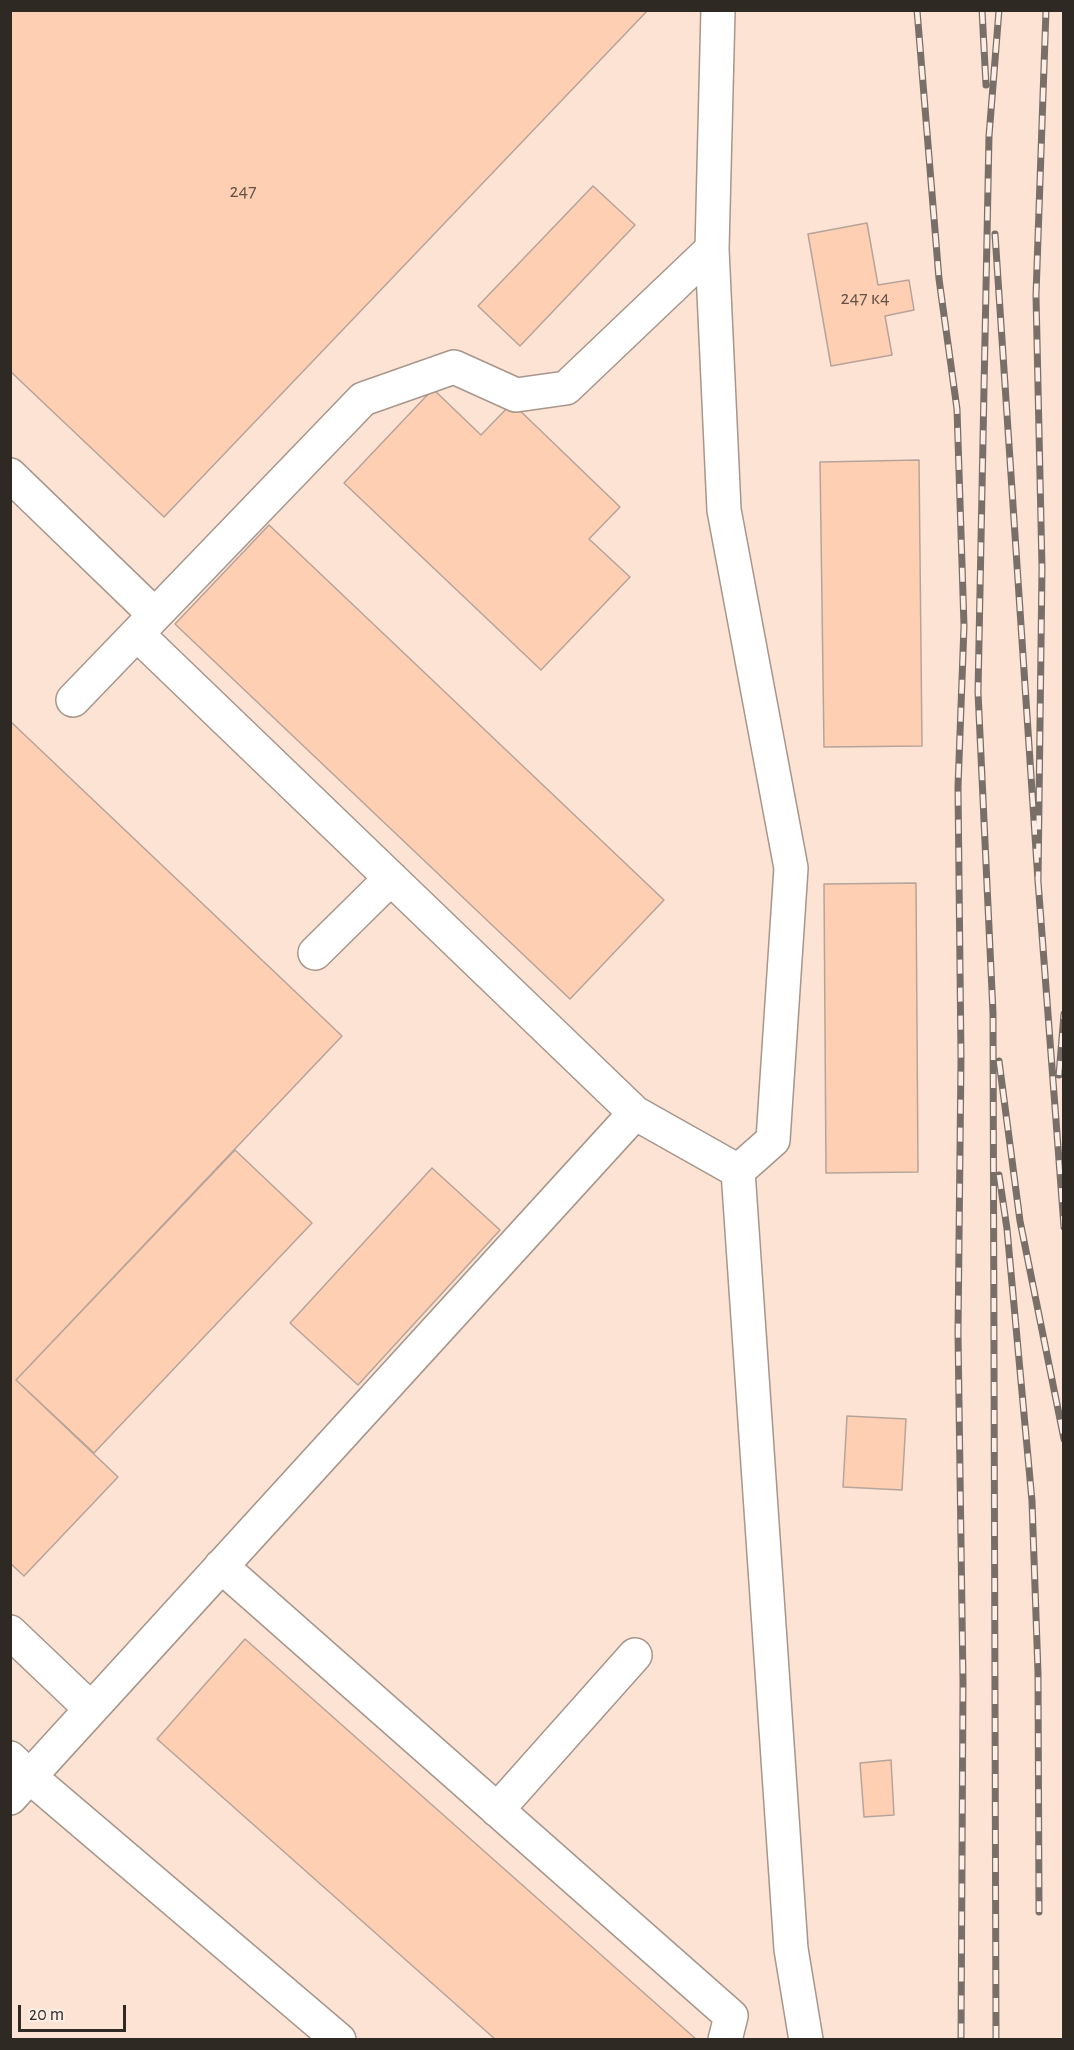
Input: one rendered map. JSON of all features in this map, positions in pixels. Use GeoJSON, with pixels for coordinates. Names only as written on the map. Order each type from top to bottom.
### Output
{"type":"FeatureCollection","features":[{"type":"Feature","properties":{"kind":"lane"},"geometry":{"type":"LineString","coordinates":[[718,10],[712,249],[724,510],[791,868],[773,1140],[738,1171]]}},
{"type":"Feature","properties":{"kind":"lane"},"geometry":{"type":"LineString","coordinates":[[73,700],[363,399],[453,367],[516,395],[566,388],[712,249]]}},
{"type":"Feature","properties":{"kind":"lane"},"geometry":{"type":"LineString","coordinates":[[10,475],[146,625],[391,878],[635,1113],[738,1171]]}},
{"type":"Feature","properties":{"kind":"lane"},"geometry":{"type":"LineString","coordinates":[[315,953],[391,878]]}},
{"type":"Feature","properties":{"kind":"lane"},"geometry":{"type":"LineString","coordinates":[[339,2040],[17,1777],[91,1709],[635,1113]]}},
{"type":"Feature","properties":{"kind":"lane"},"geometry":{"type":"LineString","coordinates":[[738,1171],[791,1949],[806,2040]]}},
{"type":"Feature","properties":{"kind":"lane"},"geometry":{"type":"LineString","coordinates":[[221,1566],[731,2016],[725,2040]]}},
{"type":"Feature","properties":{"kind":"lane"},"geometry":{"type":"LineString","coordinates":[[10,1632],[91,1709]]}},
{"type":"Feature","properties":{"kind":"lane"},"geometry":{"type":"LineString","coordinates":[[498,1810],[635,1655]]}},
{"type":"Feature","properties":{"kind":"shaded area"},"geometry":{"type":"Polygon","coordinates":[[[11,11],[1063,11],[1063,2039],[11,2040],[11,11]]]}},
{"type":"Feature","properties":{"kind":"building"},"geometry":{"type":"Polygon","coordinates":[[[10,10],[648,10],[164,517],[10,371],[10,10]]]}},
{"type":"Feature","properties":{"kind":"building"},"geometry":{"type":"Polygon","coordinates":[[[593,186],[635,225],[520,346],[478,306],[593,186]]]}},
{"type":"Feature","properties":{"kind":"building"},"geometry":{"type":"Polygon","coordinates":[[[867,223],[878,285],[909,280],[914,310],[885,316],[892,355],[831,366],[808,234],[867,223]]]}},
{"type":"Feature","properties":{"kind":"building"},"geometry":{"type":"Polygon","coordinates":[[[433,389],[481,435],[512,403],[620,507],[589,539],[630,577],[541,670],[344,483],[433,389]]]}},
{"type":"Feature","properties":{"kind":"building"},"geometry":{"type":"Polygon","coordinates":[[[919,460],[922,746],[824,747],[820,462],[919,460]]]}},
{"type":"Feature","properties":{"kind":"building"},"geometry":{"type":"Polygon","coordinates":[[[269,525],[664,900],[570,999],[175,624],[269,525]]]}},
{"type":"Feature","properties":{"kind":"building"},"geometry":{"type":"Polygon","coordinates":[[[10,721],[342,1036],[16,1380],[118,1477],[24,1576],[10,1563],[10,721]]]}},
{"type":"Feature","properties":{"kind":"building"},"geometry":{"type":"Polygon","coordinates":[[[916,883],[918,1172],[826,1173],[824,884],[916,883]]]}},
{"type":"Feature","properties":{"kind":"building"},"geometry":{"type":"Polygon","coordinates":[[[235,1150],[312,1223],[94,1453],[16,1380],[235,1150]]]}},
{"type":"Feature","properties":{"kind":"building"},"geometry":{"type":"Polygon","coordinates":[[[432,1168],[500,1230],[358,1385],[290,1323],[432,1168]]]}},
{"type":"Feature","properties":{"kind":"building"},"geometry":{"type":"Polygon","coordinates":[[[847,1416],[906,1419],[902,1490],[843,1487],[847,1416]]]}},
{"type":"Feature","properties":{"kind":"building"},"geometry":{"type":"Polygon","coordinates":[[[245,1639],[697,2040],[496,2040],[157,1739],[245,1639]]]}},
{"type":"Feature","properties":{"kind":"building"},"geometry":{"type":"Polygon","coordinates":[[[891,1760],[894,1815],[864,1817],[860,1763],[891,1760]]]}},
{"type":"Feature","properties":{"kind":"railway"},"geometry":{"type":"LineString","coordinates":[[917,10],[939,279],[957,409],[964,626],[958,787],[961,1058],[958,1333],[963,1682],[961,2040]]}},
{"type":"Feature","properties":{"kind":"railway"},"geometry":{"type":"LineString","coordinates":[[982,10],[986,85]]}},
{"type":"Feature","properties":{"kind":"railway"},"geometry":{"type":"LineString","coordinates":[[996,2040],[993,1013],[978,692],[989,136],[999,10]]}},
{"type":"Feature","properties":{"kind":"railway"},"geometry":{"type":"LineString","coordinates":[[995,234],[1038,881],[1042,568],[1036,295],[1046,10]]}},
{"type":"Feature","properties":{"kind":"railway"},"geometry":{"type":"LineString","coordinates":[[1038,881],[1064,1227]]}},
{"type":"Feature","properties":{"kind":"railway"},"geometry":{"type":"LineString","coordinates":[[1059,1075],[1064,1014]]}},
{"type":"Feature","properties":{"kind":"railway"},"geometry":{"type":"LineString","coordinates":[[999,1061],[1020,1221],[1064,1439]]}},
{"type":"Feature","properties":{"kind":"railway"},"geometry":{"type":"LineString","coordinates":[[999,1175],[1007,1229],[1032,1501],[1038,1673],[1039,1912]]}}]}
